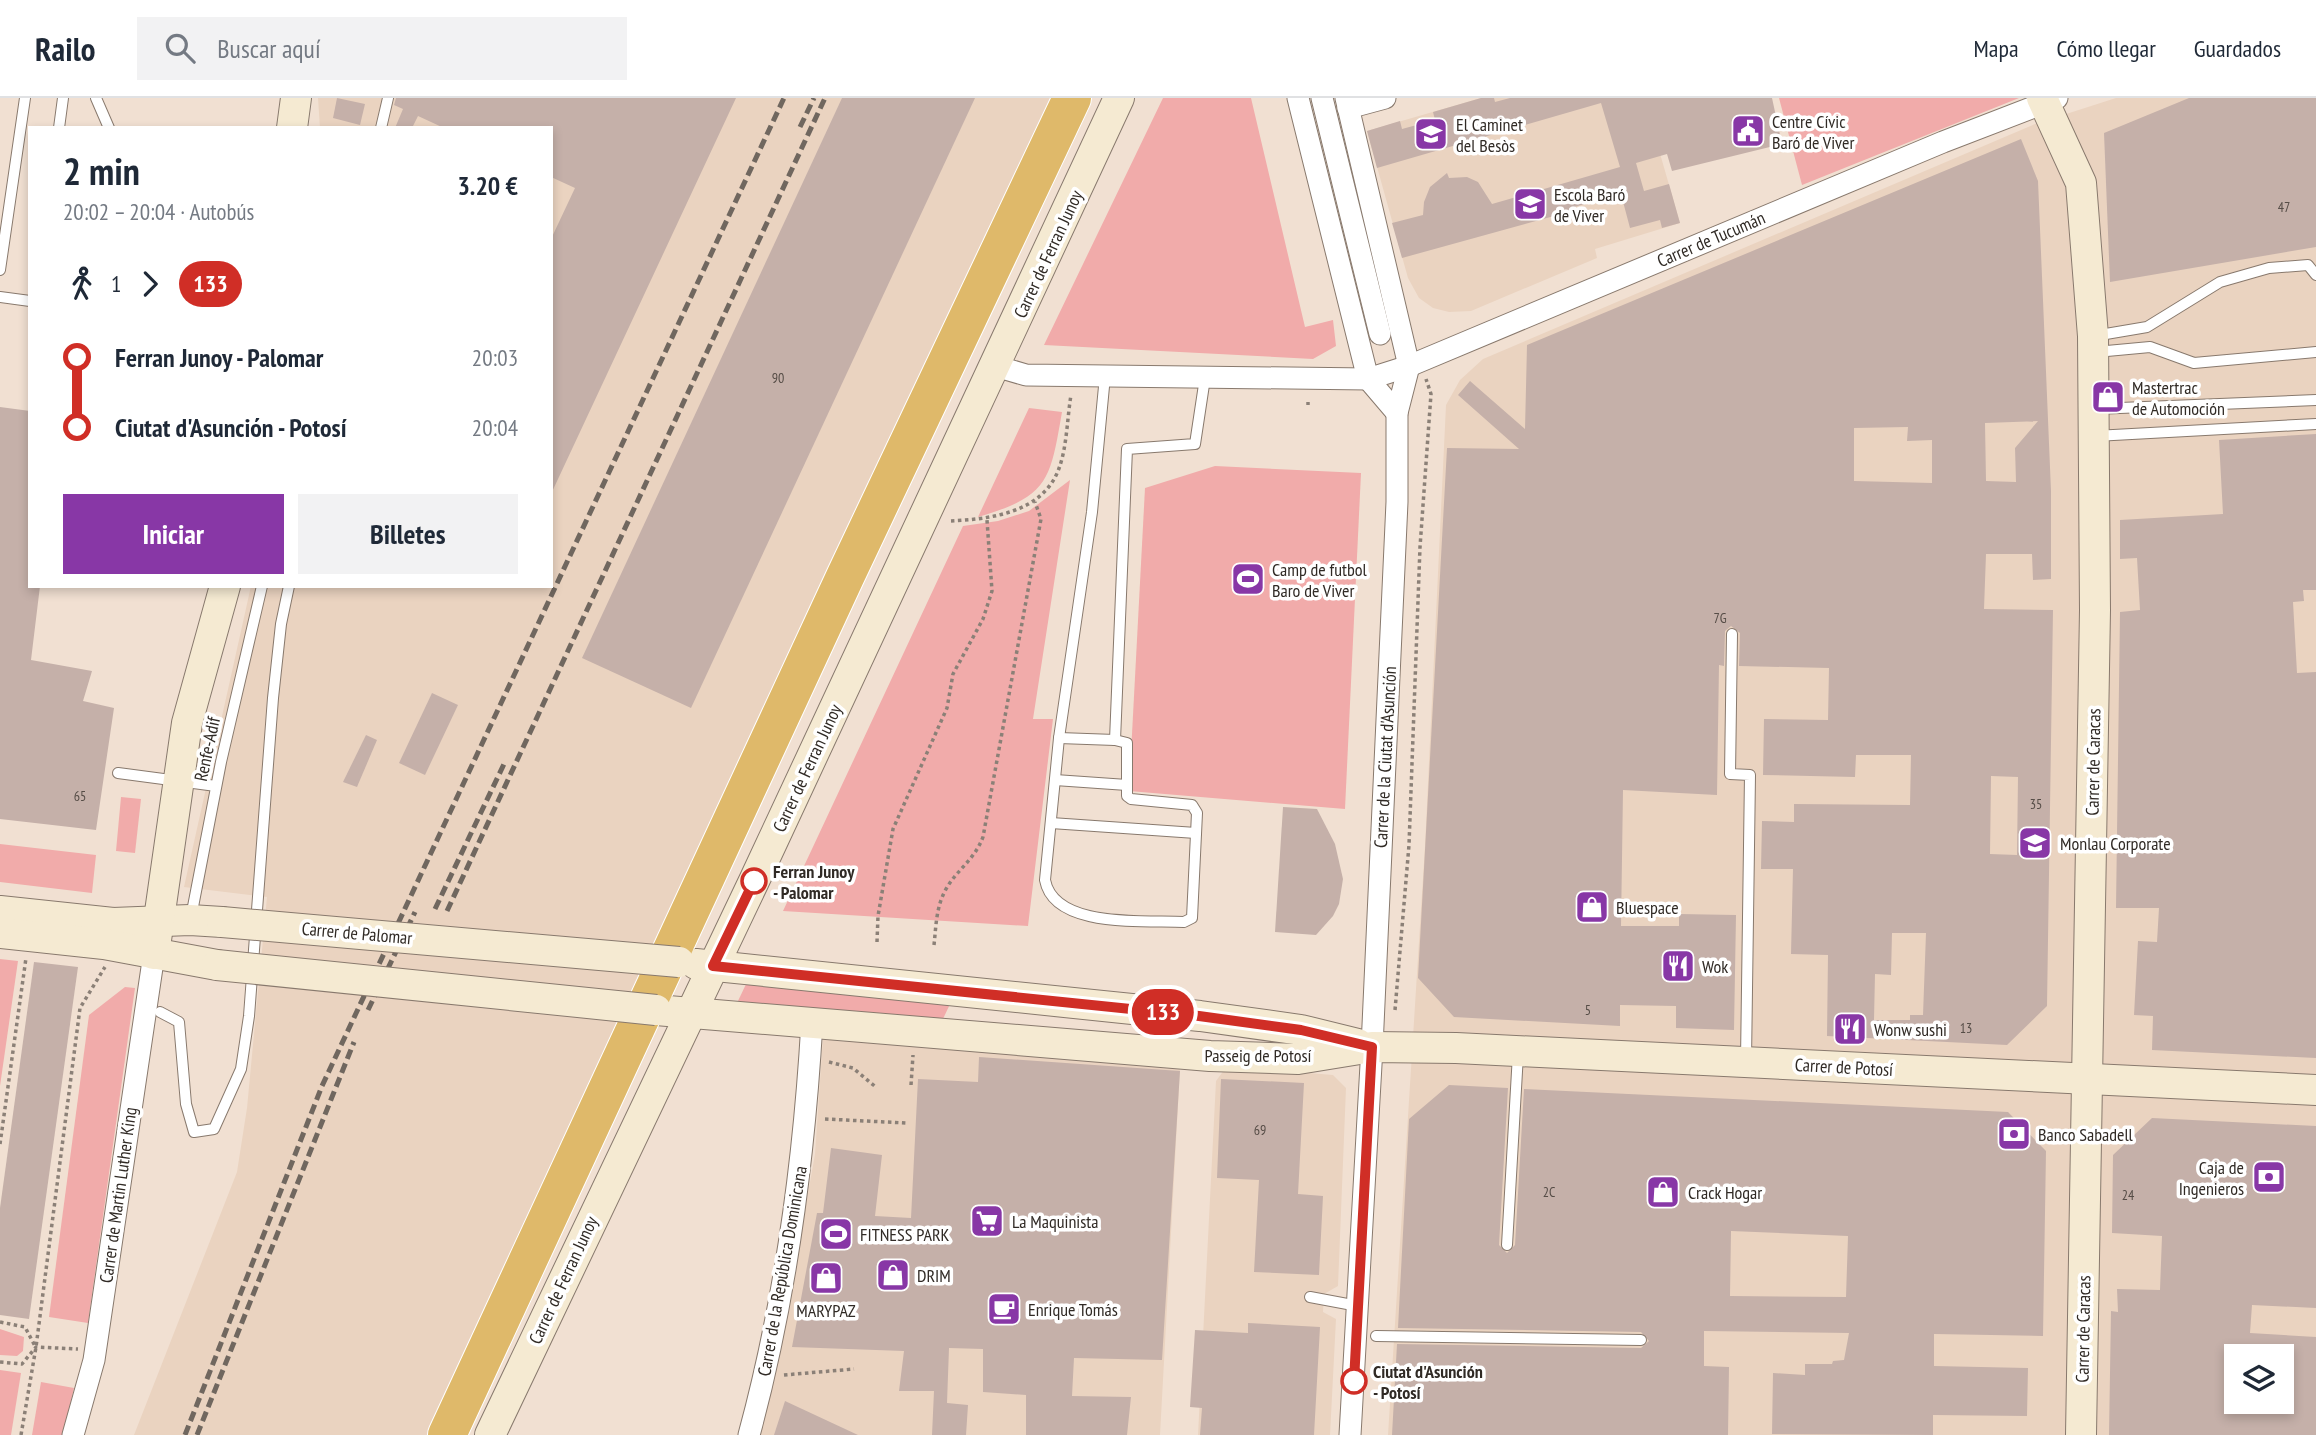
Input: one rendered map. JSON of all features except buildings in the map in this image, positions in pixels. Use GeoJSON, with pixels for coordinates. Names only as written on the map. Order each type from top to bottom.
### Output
{"type":"FeatureCollection","features":[{"type":"Feature","properties":{"kind":"highway"},"geometry":{"type":"LineString","coordinates":[[447,1435],[845,577],[1072,98]]}},
{"type":"Feature","properties":{"kind":"street"},"geometry":{"type":"LineString","coordinates":[[292,126],[296,98]]}},
{"type":"Feature","properties":{"kind":"street","name":"Carrer de Ferran Junoy"},"geometry":{"type":"LineString","coordinates":[[490,1435],[713,966],[1119,98]]}},
{"type":"Feature","properties":{"kind":"street"},"geometry":{"type":"LineString","coordinates":[[1298,98],[1367,379],[1397,413]]}},
{"type":"Feature","properties":{"kind":"street"},"geometry":{"type":"LineString","coordinates":[[1322,98],[1380,334]]}},
{"type":"Feature","properties":{"kind":"street"},"geometry":{"type":"LineString","coordinates":[[1385,98],[1347,103],[1409,366],[1397,413]]}},
{"type":"Feature","properties":{"kind":"street","name":"Carrer de Tucumán"},"geometry":{"type":"LineString","coordinates":[[995,366],[1026,375],[1367,379],[1409,366],[2048,100]]}},
{"type":"Feature","properties":{"kind":"street","name":"Carrer de Caracas"},"geometry":{"type":"LineString","coordinates":[[2048,100],[2081,183],[2093,344],[2095,423],[2081,1435]]}},
{"type":"Feature","properties":{"kind":"street","name":"Carrer de la Ciutat d'Asunción"},"geometry":{"type":"LineString","coordinates":[[1350,1435],[1372,1047],[1398,478],[1397,413]]}},
{"type":"Feature","properties":{"kind":"street"},"geometry":{"type":"LineString","coordinates":[[154,954],[187,723],[224,588]]}},
{"type":"Feature","properties":{"kind":"street","name":"Carrer de Palomar"},"geometry":{"type":"LineString","coordinates":[[0,911],[113,923],[190,920],[222,922],[713,966]]}},
{"type":"Feature","properties":{"kind":"street"},"geometry":{"type":"LineString","coordinates":[[0,933],[104,944],[217,965],[690,1012]]}},
{"type":"Feature","properties":{"kind":"street","name":"Carrer de Martin Luther King"},"geometry":{"type":"LineString","coordinates":[[73,1435],[95,1352],[154,954]]}},
{"type":"Feature","properties":{"kind":"street","name":"Passeig de Potosí"},"geometry":{"type":"LineString","coordinates":[[713,966],[1199,1016],[1301,1030],[1372,1047]]}},
{"type":"Feature","properties":{"kind":"street","name":"Passeig de Potosí"},"geometry":{"type":"LineString","coordinates":[[690,1012],[1210,1056],[1298,1059],[1372,1047]]}},
{"type":"Feature","properties":{"kind":"street","name":"Carrer de la República Dominicana"},"geometry":{"type":"LineString","coordinates":[[749,1435],[792,1238],[806,1131],[813,1022]]}},
{"type":"Feature","properties":{"kind":"street","name":"Carrer de Potosí"},"geometry":{"type":"LineString","coordinates":[[1372,1047],[1518,1051],[2316,1090]]}},
{"type":"Feature","properties":{"kind":"lane"},"geometry":{"type":"LineString","coordinates":[[0,270],[25,98]]}},
{"type":"Feature","properties":{"kind":"lane"},"geometry":{"type":"LineString","coordinates":[[59,126],[63,98]]}},
{"type":"Feature","properties":{"kind":"lane"},"geometry":{"type":"LineString","coordinates":[[381,126],[388,98]]}},
{"type":"Feature","properties":{"kind":"lane"},"geometry":{"type":"LineString","coordinates":[[98,103],[98,126]]}},
{"type":"Feature","properties":{"kind":"lane"},"geometry":{"type":"LineString","coordinates":[[98,103],[108,126]]}},
{"type":"Feature","properties":{"kind":"lane"},"geometry":{"type":"LineString","coordinates":[[2093,344],[2147,327],[2220,282],[2269,268],[2308,265],[2316,275]]}},
{"type":"Feature","properties":{"kind":"lane"},"geometry":{"type":"LineString","coordinates":[[0,297],[28,301]]}},
{"type":"Feature","properties":{"kind":"lane"},"geometry":{"type":"LineString","coordinates":[[2147,327],[2150,348]]}},
{"type":"Feature","properties":{"kind":"lane"},"geometry":{"type":"LineString","coordinates":[[2093,344],[2150,348],[2194,363],[2316,352]]}},
{"type":"Feature","properties":{"kind":"lane"},"geometry":{"type":"LineString","coordinates":[[1059,738],[1122,741],[1129,747],[1126,785],[1130,799],[1192,805],[1197,813],[1192,919],[1184,922],[1080,916],[1061,907],[1048,893],[1045,866],[1059,738],[1091,512],[1105,376]]}},
{"type":"Feature","properties":{"kind":"lane"},"geometry":{"type":"LineString","coordinates":[[1115,740],[1127,449],[1195,444],[1206,378]]}},
{"type":"Feature","properties":{"kind":"lane"},"geometry":{"type":"LineString","coordinates":[[2095,423],[2316,400]]}},
{"type":"Feature","properties":{"kind":"lane"},"geometry":{"type":"LineString","coordinates":[[2095,423],[2316,424]]}},
{"type":"Feature","properties":{"kind":"lane","name":"Renfe-Adif"},"geometry":{"type":"LineString","coordinates":[[190,920],[216,786],[262,588]]}},
{"type":"Feature","properties":{"kind":"lane"},"geometry":{"type":"LineString","coordinates":[[160,1012],[179,1022],[186,1104],[194,1132],[214,1129],[241,1069],[249,1016],[273,698],[281,624],[289,588]]}},
{"type":"Feature","properties":{"kind":"lane"},"geometry":{"type":"LineString","coordinates":[[1732,634],[1730,774],[1749,775],[1746,1062]]}},
{"type":"Feature","properties":{"kind":"lane"},"geometry":{"type":"LineString","coordinates":[[118,773],[216,786]]}},
{"type":"Feature","properties":{"kind":"lane"},"geometry":{"type":"LineString","coordinates":[[1055,780],[1126,785]]}},
{"type":"Feature","properties":{"kind":"lane"},"geometry":{"type":"LineString","coordinates":[[1051,823],[1196,834]]}},
{"type":"Feature","properties":{"kind":"lane"},"geometry":{"type":"LineString","coordinates":[[1507,1245],[1518,1051]]}},
{"type":"Feature","properties":{"kind":"lane"},"geometry":{"type":"LineString","coordinates":[[1310,1297],[1358,1306]]}},
{"type":"Feature","properties":{"kind":"lane"},"geometry":{"type":"LineString","coordinates":[[1376,1336],[1641,1340]]}},
{"type":"Feature","properties":{"kind":"path","name":"Carrer de la Ciutat d'Asunción"},"geometry":{"type":"LineString","coordinates":[[1398,967],[1409,845],[1420,547],[1430,394]]}},
{"type":"Feature","properties":{"kind":"path"},"geometry":{"type":"LineString","coordinates":[[951,521],[987,520],[1035,502],[1058,472],[1071,396]]}},
{"type":"Feature","properties":{"kind":"path"},"geometry":{"type":"LineString","coordinates":[[934,945],[938,909],[946,889],[976,855],[983,837],[1041,519],[1035,502]]}},
{"type":"Feature","properties":{"kind":"path"},"geometry":{"type":"LineString","coordinates":[[877,942],[878,916],[893,829],[947,708],[953,674],[983,620],[992,591],[987,520]]}},
{"type":"Feature","properties":{"kind":"path"},"geometry":{"type":"LineString","coordinates":[[0,1144],[26,952]]}},
{"type":"Feature","properties":{"kind":"path"},"geometry":{"type":"LineString","coordinates":[[21,1435],[36,1347],[80,1008],[108,962]]}},
{"type":"Feature","properties":{"kind":"path"},"geometry":{"type":"LineString","coordinates":[[911,1085],[913,1046]]}},
{"type":"Feature","properties":{"kind":"path"},"geometry":{"type":"LineString","coordinates":[[829,1062],[853,1068],[877,1088]]}},
{"type":"Feature","properties":{"kind":"path"},"geometry":{"type":"LineString","coordinates":[[825,1119],[906,1123]]}},
{"type":"Feature","properties":{"kind":"path"},"geometry":{"type":"LineString","coordinates":[[0,1322],[25,1327],[36,1347]]}},
{"type":"Feature","properties":{"kind":"path"},"geometry":{"type":"LineString","coordinates":[[36,1347],[95,1352]]}},
{"type":"Feature","properties":{"kind":"path"},"geometry":{"type":"LineString","coordinates":[[0,1362],[22,1364],[36,1347]]}},
{"type":"Feature","properties":{"kind":"path"},"geometry":{"type":"LineString","coordinates":[[775,1374],[854,1369]]}},
{"type":"Feature","properties":{"kind":"shaded area"},"geometry":{"type":"Polygon","coordinates":[[[318,98],[1052,98],[429,1435],[134,1435],[237,1172],[247,1108],[267,897],[184,887],[251,588],[553,588],[553,126],[320,126],[318,98]]]}},
{"type":"Feature","properties":{"kind":"shaded area"},"geometry":{"type":"Polygon","coordinates":[[[1163,98],[1251,98],[1305,327],[1333,320],[1336,346],[1313,359],[1044,345],[1163,98]]]}},
{"type":"Feature","properties":{"kind":"shaded area","name":"Escola Baró de Viver"},"geometry":{"type":"Polygon","coordinates":[[[1481,98],[1644,98],[1680,223],[1595,249],[1597,258],[1471,311],[1449,312],[1433,308],[1419,298],[1408,278],[1367,131],[1481,98]]]}},
{"type":"Feature","properties":{"kind":"shaded area"},"geometry":{"type":"Polygon","coordinates":[[[1779,98],[2019,98],[1802,185],[1779,98]]]}},
{"type":"Feature","properties":{"kind":"shaded area"},"geometry":{"type":"Polygon","coordinates":[[[2116,98],[2316,98],[2316,1435],[1388,1435],[1425,846],[1446,405],[1460,380],[1483,359],[2035,124],[2116,98]]]}},
{"type":"Feature","properties":{"kind":"shaded area"},"geometry":{"type":"Polygon","coordinates":[[[1029,408],[1062,412],[1049,470],[1033,493],[1002,509],[978,517],[1029,408]]]}},
{"type":"Feature","properties":{"kind":"shaded area","name":"Camp de futbol Baro de Viver"},"geometry":{"type":"Polygon","coordinates":[[[1215,466],[1361,473],[1345,809],[1129,791],[1145,488],[1215,466]]]}},
{"type":"Feature","properties":{"kind":"shaded area"},"geometry":{"type":"Polygon","coordinates":[[[1070,480],[1033,719],[1053,719],[1028,926],[783,911],[963,526],[998,521],[1029,511],[1070,480]]]}},
{"type":"Feature","properties":{"kind":"shaded area"},"geometry":{"type":"Polygon","coordinates":[[[121,797],[141,799],[135,853],[116,851],[121,797]]]}},
{"type":"Feature","properties":{"kind":"shaded area"},"geometry":{"type":"Polygon","coordinates":[[[0,844],[96,855],[92,893],[0,882],[0,844]]]}},
{"type":"Feature","properties":{"kind":"shaded area"},"geometry":{"type":"Polygon","coordinates":[[[0,959],[18,961],[0,1086],[0,959]]]}},
{"type":"Feature","properties":{"kind":"shaded area"},"geometry":{"type":"Polygon","coordinates":[[[748,980],[952,1000],[941,1023],[737,1003],[748,980]]]}},
{"type":"Feature","properties":{"kind":"shaded area"},"geometry":{"type":"Polygon","coordinates":[[[125,987],[135,988],[88,1323],[49,1317],[89,1015],[125,987]]]}},
{"type":"Feature","properties":{"kind":"shaded area","name":"La Maquinista"},"geometry":{"type":"Polygon","coordinates":[[[823,1037],[1180,1068],[1160,1435],[757,1435],[780,1352],[815,1154],[823,1037]]]}},
{"type":"Feature","properties":{"kind":"shaded area"},"geometry":{"type":"Polygon","coordinates":[[[1227,1066],[1333,1075],[1346,1088],[1338,1286],[1324,1294],[1323,1312],[1336,1319],[1330,1435],[1198,1435],[1216,1081],[1227,1066]]]}},
{"type":"Feature","properties":{"kind":"shaded area"},"geometry":{"type":"Polygon","coordinates":[[[0,1329],[24,1337],[23,1351],[17,1356],[0,1355],[0,1329]]]}},
{"type":"Feature","properties":{"kind":"shaded area"},"geometry":{"type":"Polygon","coordinates":[[[0,1370],[21,1373],[11,1435],[0,1435],[0,1370]]]}},
{"type":"Feature","properties":{"kind":"shaded area"},"geometry":{"type":"Polygon","coordinates":[[[41,1382],[74,1388],[63,1435],[32,1435],[41,1382]]]}},
{"type":"Feature","properties":{"kind":"railway"},"geometry":{"type":"LineString","coordinates":[[185,1435],[322,1086],[784,98]]}},
{"type":"Feature","properties":{"kind":"railway"},"geometry":{"type":"LineString","coordinates":[[800,127],[814,98]]}},
{"type":"Feature","properties":{"kind":"railway"},"geometry":{"type":"LineString","coordinates":[[447,911],[825,98]]}},
{"type":"Feature","properties":{"kind":"railway"},"geometry":{"type":"LineString","coordinates":[[435,909],[504,764]]}},
{"type":"Feature","properties":{"kind":"railway"},"geometry":{"type":"LineString","coordinates":[[368,1010],[415,912]]}},
{"type":"Feature","properties":{"kind":"railway"},"geometry":{"type":"LineString","coordinates":[[197,1435],[354,1042]]}},
{"type":"Feature","properties":{"kind":"bus line","name":"133"},"geometry":{"type":"LineString","coordinates":[[754,881],[713,966],[1199,1016],[1301,1030],[1372,1047],[1354,1381]]}},
{"type":"Feature","properties":{"kind":"place","name":"Centre Cívic Baró de Viver"},"geometry":{"type":"Point","coordinates":[1748,131]}},
{"type":"Feature","properties":{"kind":"place","name":"El Caminet del Besòs"},"geometry":{"type":"Point","coordinates":[1431,134]}},
{"type":"Feature","properties":{"kind":"place","name":"Escola Baró de Viver"},"geometry":{"type":"Point","coordinates":[1530,204]}},
{"type":"Feature","properties":{"kind":"place","name":"Mastertrac de Automoción"},"geometry":{"type":"Point","coordinates":[2108,397]}},
{"type":"Feature","properties":{"kind":"place","name":"Camp de futbol Baro de Viver"},"geometry":{"type":"Point","coordinates":[1248,579]}},
{"type":"Feature","properties":{"kind":"place","name":"Monlau Corporate"},"geometry":{"type":"Point","coordinates":[2035,843]}},
{"type":"Feature","properties":{"kind":"place","name":"Ferran Junoy - Palomar"},"geometry":{"type":"Point","coordinates":[754,881]}},
{"type":"Feature","properties":{"kind":"place","name":"Bluespace"},"geometry":{"type":"Point","coordinates":[1592,907]}},
{"type":"Feature","properties":{"kind":"place","name":"Wok"},"geometry":{"type":"Point","coordinates":[1678,966]}},
{"type":"Feature","properties":{"kind":"place","name":"Wonw sushi"},"geometry":{"type":"Point","coordinates":[1850,1029]}},
{"type":"Feature","properties":{"kind":"place","name":"Banco Sabadell"},"geometry":{"type":"Point","coordinates":[2014,1134]}},
{"type":"Feature","properties":{"kind":"place","name":"Caja de Ingenieros"},"geometry":{"type":"Point","coordinates":[2269,1177]}},
{"type":"Feature","properties":{"kind":"place","name":"Crack Hogar"},"geometry":{"type":"Point","coordinates":[1663,1192]}},
{"type":"Feature","properties":{"kind":"place","name":"La Maquinista"},"geometry":{"type":"Point","coordinates":[987,1221]}},
{"type":"Feature","properties":{"kind":"place","name":"FITNESS PARK"},"geometry":{"type":"Point","coordinates":[836,1234]}},
{"type":"Feature","properties":{"kind":"place","name":"DRIM"},"geometry":{"type":"Point","coordinates":[893,1275]}},
{"type":"Feature","properties":{"kind":"place","name":"MARYPAZ"},"geometry":{"type":"Point","coordinates":[826,1278]}},
{"type":"Feature","properties":{"kind":"place","name":"Enrique Tomás"},"geometry":{"type":"Point","coordinates":[1004,1309]}},
{"type":"Feature","properties":{"kind":"place","name":"Ciutat d'Asunción - Potosí"},"geometry":{"type":"Point","coordinates":[1354,1381]}}]}
